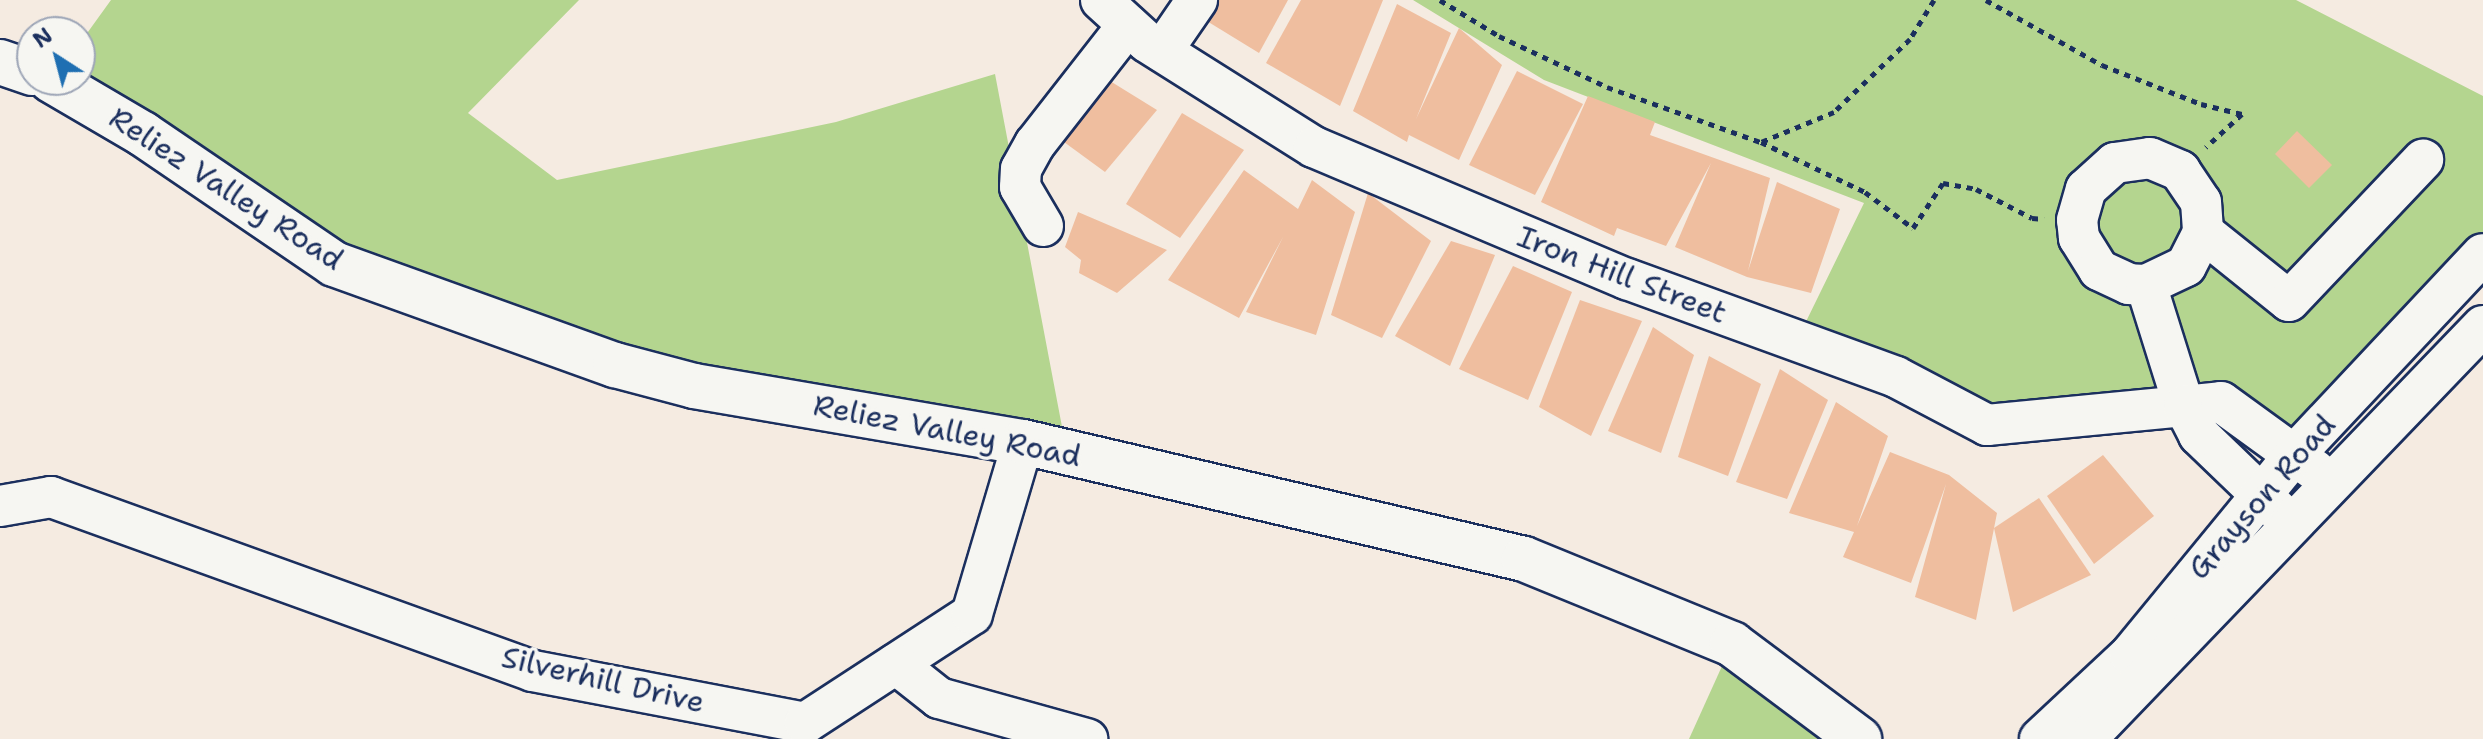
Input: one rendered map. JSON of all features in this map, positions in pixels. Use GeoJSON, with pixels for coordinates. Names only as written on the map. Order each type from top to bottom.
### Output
{"type":"FeatureCollection","features":[{"type":"Feature","properties":{"kind":"main road","name":"Reliez Valley Road"},"geometry":{"type":"LineString","coordinates":[[78,96],[143,134],[334,264],[615,365],[694,386],[1023,442],[1524,559],[1732,644],[1859,739]]}},
{"type":"Feature","properties":{"kind":"street"},"geometry":{"type":"LineString","coordinates":[[1162,51],[1197,0]]}},
{"type":"Feature","properties":{"kind":"street"},"geometry":{"type":"LineString","coordinates":[[1043,226],[1020,187],[1021,169],[1114,12]]}},
{"type":"Feature","properties":{"kind":"street","name":"Iron Hill Street"},"geometry":{"type":"LineString","coordinates":[[1114,12],[1162,51],[1314,147],[1627,279],[1896,377],[1987,425],[2221,402],[2331,483]]}},
{"type":"Feature","properties":{"kind":"street"},"geometry":{"type":"LineString","coordinates":[[2150,158],[2180,171],[2201,202],[2203,232],[2186,266],[2146,285],[2129,284],[2099,270],[2079,238],[2077,220],[2086,189],[2115,163],[2150,158]]}},
{"type":"Feature","properties":{"kind":"street"},"geometry":{"type":"LineString","coordinates":[[2203,232],[2289,301],[2423,160]]}},
{"type":"Feature","properties":{"kind":"street","name":"Grayson Road"},"geometry":{"type":"LineString","coordinates":[[2040,739],[2130,655],[2295,454],[2483,254]]}},
{"type":"Feature","properties":{"kind":"street"},"geometry":{"type":"LineString","coordinates":[[2146,285],[2184,406],[2199,435],[2294,527]]}},
{"type":"Feature","properties":{"kind":"street"},"geometry":{"type":"LineString","coordinates":[[2430,311],[2477,347]]}},
{"type":"Feature","properties":{"kind":"street","name":"Grayson Road"},"geometry":{"type":"LineString","coordinates":[[2086,739],[2294,527],[2331,483],[2477,347]]}},
{"type":"Feature","properties":{"kind":"street","name":"Silverhill Drive"},"geometry":{"type":"LineString","coordinates":[[0,506],[51,497],[533,671],[805,723],[972,614],[1023,442]]}},
{"type":"Feature","properties":{"kind":"street"},"geometry":{"type":"LineString","coordinates":[[896,664],[939,698],[1087,739]]}},
{"type":"Feature","properties":{"kind":"path"},"geometry":{"type":"LineString","coordinates":[[1440,0],[1499,36],[1607,87],[1761,142],[1865,192],[1913,228],[1943,183],[1976,189],[2032,218],[2077,220]]}},
{"type":"Feature","properties":{"kind":"path"},"geometry":{"type":"LineString","coordinates":[[1761,142],[1834,112],[1910,39],[1934,0]]}},
{"type":"Feature","properties":{"kind":"path"},"geometry":{"type":"LineString","coordinates":[[1986,0],[2102,65],[2242,114],[2180,171]]}},
{"type":"Feature","properties":{"kind":"green space"},"geometry":{"type":"Polygon","coordinates":[[[111,0],[579,0],[468,113],[557,180],[836,122],[995,74],[1067,453],[694,386],[334,264],[96,92],[96,21],[111,0]]]}},
{"type":"Feature","properties":{"kind":"green space"},"geometry":{"type":"Polygon","coordinates":[[[1413,0],[2296,0],[2483,96],[2483,254],[2297,452],[2219,397],[1987,425],[1797,340],[1864,203],[1544,80],[1413,0]]]}},
{"type":"Feature","properties":{"kind":"green space"},"geometry":{"type":"Polygon","coordinates":[[[1732,644],[1861,739],[1689,739],[1732,644]]]}},
{"type":"Feature","properties":{"kind":"building"},"geometry":{"type":"Polygon","coordinates":[[[1207,0],[1288,0],[1259,53],[1197,15],[1207,0]]]}},
{"type":"Feature","properties":{"kind":"building"},"geometry":{"type":"Polygon","coordinates":[[[1301,0],[1383,0],[1340,106],[1266,63],[1301,0]]]}},
{"type":"Feature","properties":{"kind":"building"},"geometry":{"type":"Polygon","coordinates":[[[1397,4],[1451,33],[1416,119],[1459,28],[1502,65],[1459,160],[1409,135],[1407,142],[1353,111],[1397,4]]]}},
{"type":"Feature","properties":{"kind":"building"},"geometry":{"type":"Polygon","coordinates":[[[1517,71],[1583,104],[1535,195],[1469,165],[1517,71]]]}},
{"type":"Feature","properties":{"kind":"building"},"geometry":{"type":"Polygon","coordinates":[[[1110,81],[1157,110],[1105,172],[1064,142],[1110,81]]]}},
{"type":"Feature","properties":{"kind":"building"},"geometry":{"type":"Polygon","coordinates":[[[1588,96],[1655,122],[1650,135],[1770,178],[1748,271],[1777,182],[1840,209],[1811,293],[1747,277],[1675,247],[1711,163],[1666,246],[1617,228],[1614,236],[1541,202],[1588,96]]]}},
{"type":"Feature","properties":{"kind":"building"},"geometry":{"type":"Polygon","coordinates":[[[1182,113],[1244,150],[1180,238],[1126,204],[1182,113]]]}},
{"type":"Feature","properties":{"kind":"building"},"geometry":{"type":"Polygon","coordinates":[[[2297,131],[2332,165],[2309,188],[2275,154],[2297,131]]]}},
{"type":"Feature","properties":{"kind":"building"},"geometry":{"type":"Polygon","coordinates":[[[1244,170],[1298,209],[1312,180],[1355,212],[1316,335],[1246,312],[1283,237],[1239,318],[1168,280],[1244,170]]]}},
{"type":"Feature","properties":{"kind":"building"},"geometry":{"type":"Polygon","coordinates":[[[1368,193],[1431,241],[1382,338],[1331,315],[1368,193]]]}},
{"type":"Feature","properties":{"kind":"building"},"geometry":{"type":"Polygon","coordinates":[[[1078,212],[1167,250],[1117,293],[1079,273],[1081,260],[1065,247],[1078,212]]]}},
{"type":"Feature","properties":{"kind":"building"},"geometry":{"type":"Polygon","coordinates":[[[1451,241],[1495,255],[1450,366],[1395,336],[1451,241]]]}},
{"type":"Feature","properties":{"kind":"building"},"geometry":{"type":"Polygon","coordinates":[[[1513,266],[1572,292],[1528,400],[1459,369],[1513,266]]]}},
{"type":"Feature","properties":{"kind":"building"},"geometry":{"type":"Polygon","coordinates":[[[1580,300],[1642,321],[1591,436],[1539,407],[1580,300]]]}},
{"type":"Feature","properties":{"kind":"building"},"geometry":{"type":"Polygon","coordinates":[[[1653,327],[1694,355],[1661,453],[1608,431],[1653,327]]]}},
{"type":"Feature","properties":{"kind":"building"},"geometry":{"type":"Polygon","coordinates":[[[1709,356],[1761,384],[1728,476],[1678,457],[1709,356]]]}},
{"type":"Feature","properties":{"kind":"building"},"geometry":{"type":"Polygon","coordinates":[[[1780,369],[1828,400],[1787,499],[1736,482],[1780,369]]]}},
{"type":"Feature","properties":{"kind":"building"},"geometry":{"type":"Polygon","coordinates":[[[1836,402],[1888,436],[1857,526],[1890,452],[1949,475],[1997,513],[1976,620],[1915,597],[1946,484],[1911,583],[1843,557],[1854,532],[1789,513],[1836,402]]]}},
{"type":"Feature","properties":{"kind":"building"},"geometry":{"type":"Polygon","coordinates":[[[2103,455],[2154,516],[2094,564],[2047,496],[2103,455]]]}},
{"type":"Feature","properties":{"kind":"building"},"geometry":{"type":"Polygon","coordinates":[[[2039,498],[2091,575],[2013,612],[1994,528],[2039,498]]]}}]}
